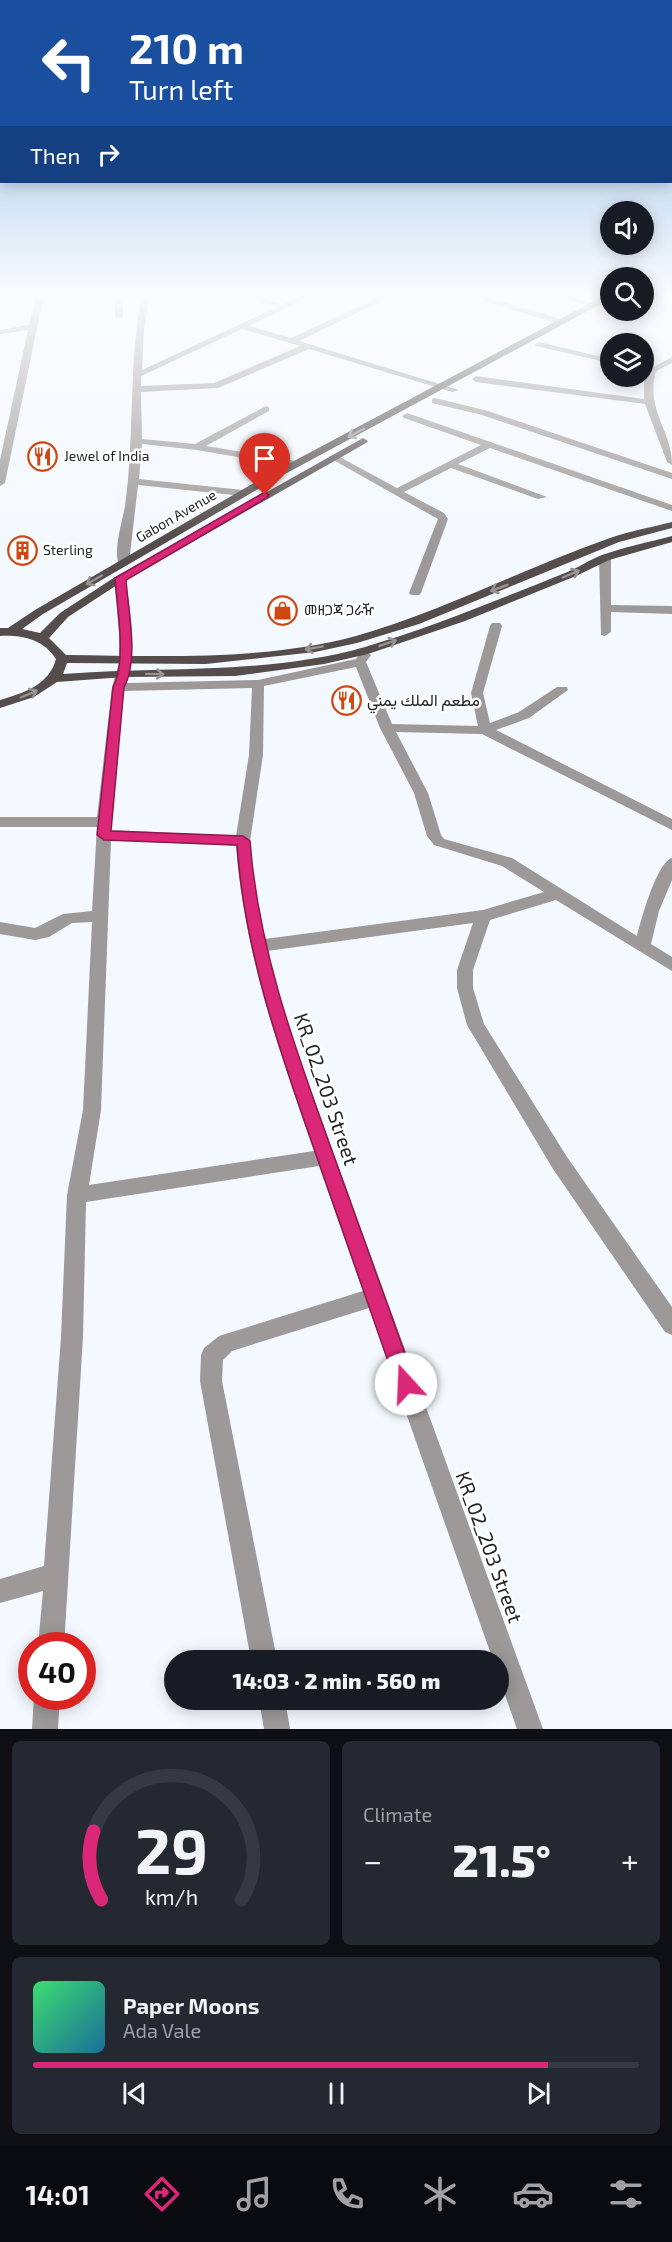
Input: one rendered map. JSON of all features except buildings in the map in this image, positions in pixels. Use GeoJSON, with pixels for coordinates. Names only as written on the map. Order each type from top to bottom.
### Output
{"type":"FeatureCollection","features":[{"type":"Feature","properties":{"kind":"main road","name":"Gabon Avenue"},"geometry":{"type":"LineString","coordinates":[[6,632],[243,493],[466,375]]}},
{"type":"Feature","properties":{"kind":"main road","name":"Gabon Avenue"},"geometry":{"type":"LineString","coordinates":[[42,638],[64,615],[120,578],[484,375]]}},
{"type":"Feature","properties":{"kind":"main road"},"geometry":{"type":"LineString","coordinates":[[62,659],[173,661],[240,658],[315,648],[357,639],[415,621],[615,540],[672,525]]}},
{"type":"Feature","properties":{"kind":"main road"},"geometry":{"type":"LineString","coordinates":[[54,678],[121,680],[235,672],[364,656],[605,558],[672,539]]}},
{"type":"Feature","properties":{"kind":"main road"},"geometry":{"type":"LineString","coordinates":[[0,704],[41,689],[54,678],[62,659],[58,651],[42,638],[6,632]]}},
{"type":"Feature","properties":{"kind":"street"},"geometry":{"type":"LineString","coordinates":[[0,483],[24,375]]}},
{"type":"Feature","properties":{"kind":"street"},"geometry":{"type":"LineString","coordinates":[[123,563],[137,441],[139,375]]}},
{"type":"Feature","properties":{"kind":"street"},"geometry":{"type":"LineString","coordinates":[[138,389],[215,386],[241,375]]}},
{"type":"Feature","properties":{"kind":"street"},"geometry":{"type":"LineString","coordinates":[[402,375],[455,390]]}},
{"type":"Feature","properties":{"kind":"street"},"geometry":{"type":"LineString","coordinates":[[476,379],[647,402]]}},
{"type":"Feature","properties":{"kind":"street"},"geometry":{"type":"LineString","coordinates":[[646,387],[647,402],[659,421],[672,461]]}},
{"type":"Feature","properties":{"kind":"street"},"geometry":{"type":"LineString","coordinates":[[435,401],[485,413],[672,476]]}},
{"type":"Feature","properties":{"kind":"street"},"geometry":{"type":"LineString","coordinates":[[197,447],[266,409]]}},
{"type":"Feature","properties":{"kind":"street"},"geometry":{"type":"LineString","coordinates":[[407,416],[672,508]]}},
{"type":"Feature","properties":{"kind":"street"},"geometry":{"type":"LineString","coordinates":[[0,425],[14,424]]}},
{"type":"Feature","properties":{"kind":"street"},"geometry":{"type":"LineString","coordinates":[[137,441],[197,447],[296,464]]}},
{"type":"Feature","properties":{"kind":"street"},"geometry":{"type":"LineString","coordinates":[[398,491],[489,445]]}},
{"type":"Feature","properties":{"kind":"street"},"geometry":{"type":"LineString","coordinates":[[333,458],[398,491],[440,515],[443,519],[415,594]]}},
{"type":"Feature","properties":{"kind":"street"},"geometry":{"type":"LineString","coordinates":[[450,464],[542,497]]}},
{"type":"Feature","properties":{"kind":"street"},"geometry":{"type":"LineString","coordinates":[[132,481],[243,493]]}},
{"type":"Feature","properties":{"kind":"street"},"geometry":{"type":"LineString","coordinates":[[604,632],[605,558]]}},
{"type":"Feature","properties":{"kind":"street"},"geometry":{"type":"LineString","coordinates":[[52,1632],[72,1337],[77,1195],[92,1110],[104,829],[121,680],[126,659],[120,578]]}},
{"type":"Feature","properties":{"kind":"street"},"geometry":{"type":"LineString","coordinates":[[605,608],[672,610]]}},
{"type":"Feature","properties":{"kind":"street"},"geometry":{"type":"LineString","coordinates":[[485,730],[477,693],[496,626]]}},
{"type":"Feature","properties":{"kind":"street"},"geometry":{"type":"LineString","coordinates":[[121,680],[258,684],[364,656],[387,728],[421,793],[434,836],[439,842],[507,862],[672,965]]}},
{"type":"Feature","properties":{"kind":"street","name":"KR_02_203 Street"},"geometry":{"type":"LineString","coordinates":[[258,684],[256,755],[243,841],[247,889],[258,945],[282,1036],[530,1729]]}},
{"type":"Feature","properties":{"kind":"street"},"geometry":{"type":"LineString","coordinates":[[387,728],[485,730],[524,715],[562,690]]}},
{"type":"Feature","properties":{"kind":"street"},"geometry":{"type":"LineString","coordinates":[[485,730],[672,825]]}},
{"type":"Feature","properties":{"kind":"street"},"geometry":{"type":"LineString","coordinates":[[0,822],[243,841]]}},
{"type":"Feature","properties":{"kind":"street"},"geometry":{"type":"LineString","coordinates":[[643,946],[651,911],[672,862]]}},
{"type":"Feature","properties":{"kind":"street"},"geometry":{"type":"LineString","coordinates":[[258,945],[483,916],[559,893]]}},
{"type":"Feature","properties":{"kind":"street"},"geometry":{"type":"LineString","coordinates":[[0,928],[43,933],[69,918],[100,916]]}},
{"type":"Feature","properties":{"kind":"street"},"geometry":{"type":"LineString","coordinates":[[483,916],[465,970],[465,988],[476,1025],[560,1163],[672,1325]]}},
{"type":"Feature","properties":{"kind":"street"},"geometry":{"type":"LineString","coordinates":[[77,1195],[325,1156]]}},
{"type":"Feature","properties":{"kind":"street"},"geometry":{"type":"LineString","coordinates":[[262,1650],[211,1381],[212,1355],[226,1343],[375,1297]]}},
{"type":"Feature","properties":{"kind":"street"},"geometry":{"type":"LineString","coordinates":[[0,1591],[55,1575]]}},
{"type":"Feature","properties":{"kind":"street"},"geometry":{"type":"LineString","coordinates":[[45,1729],[46,1710]]}},
{"type":"Feature","properties":{"kind":"street"},"geometry":{"type":"LineString","coordinates":[[274,1710],[277,1729]]}},
{"type":"Feature","properties":{"kind":"place","name":"Jewel of India"},"geometry":{"type":"Point","coordinates":[43,456]}},
{"type":"Feature","properties":{"kind":"place","name":"Sterling"},"geometry":{"type":"Point","coordinates":[22,550]}},
{"type":"Feature","properties":{"kind":"place","name":"መዘጋጃ ጋራዥ"},"geometry":{"type":"Point","coordinates":[283,610]}},
{"type":"Feature","properties":{"kind":"place","name":"مطعم الملك يمني"},"geometry":{"type":"Point","coordinates":[346,700]}},
{"type":"Feature","properties":{"kind":"route"},"geometry":{"type":"LineString","coordinates":[[265,495],[120,578],[126,659],[123,679],[118,687],[104,835],[243,841],[247,889],[254,927],[282,1036],[406,1384]]}}]}
